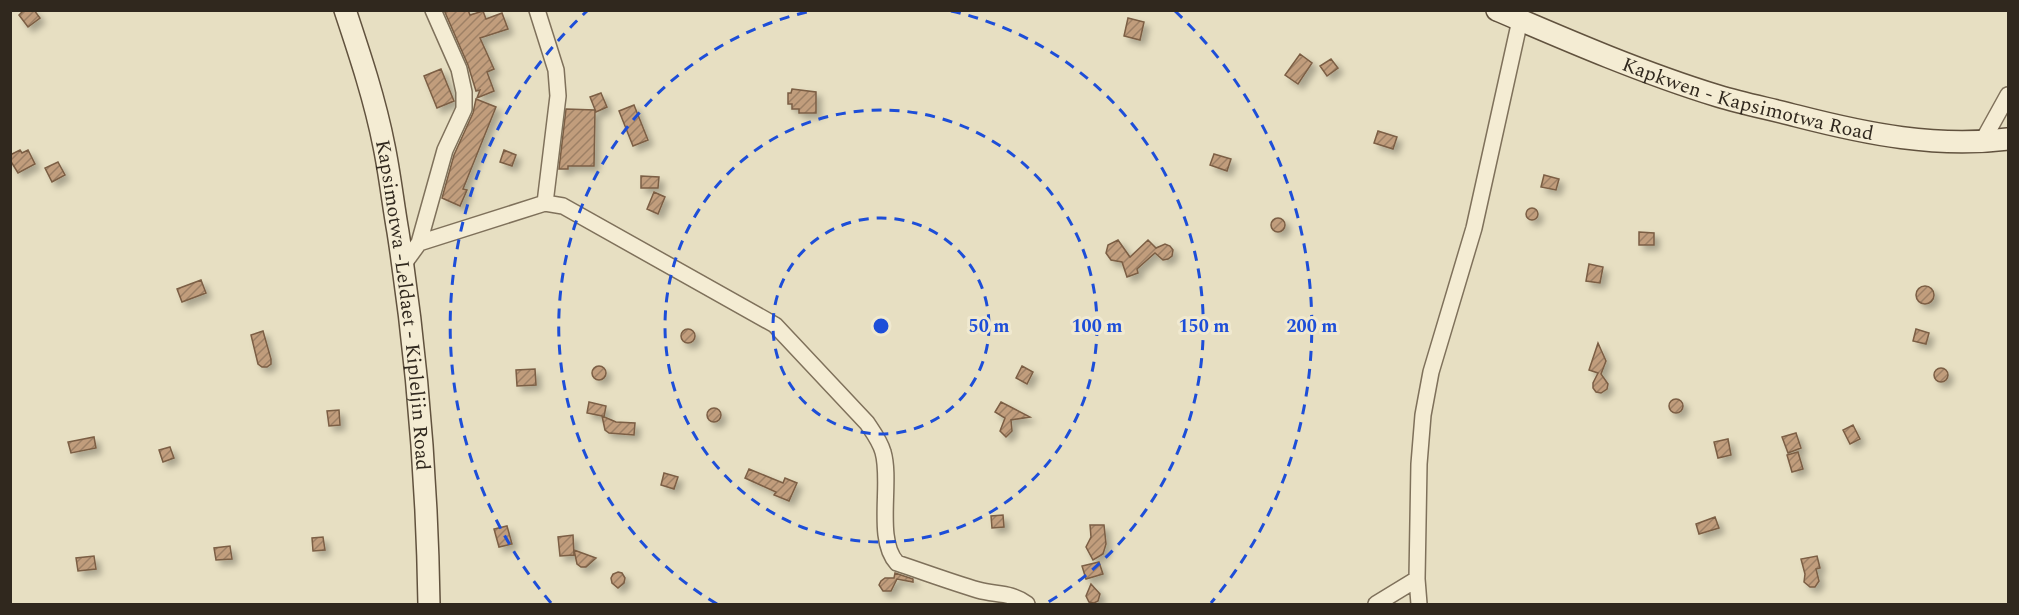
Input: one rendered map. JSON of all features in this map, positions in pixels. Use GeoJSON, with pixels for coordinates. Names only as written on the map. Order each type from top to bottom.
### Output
{"type":"FeatureCollection","features":[{"type":"Feature","properties":{"kind":"street","name":"Kapsimotwa -Leldaet - Kipleljin Road"},"geometry":{"type":"LineString","coordinates":[[345,10],[369,85],[384,147],[403,265],[420,404],[427,505],[429,604]]}},
{"type":"Feature","properties":{"kind":"street"},"geometry":{"type":"LineString","coordinates":[[403,265],[419,243],[446,150],[464,109],[464,92],[459,69],[433,10]]}},
{"type":"Feature","properties":{"kind":"street"},"geometry":{"type":"LineString","coordinates":[[537,10],[555,70],[558,96],[545,203]]}},
{"type":"Feature","properties":{"kind":"street","name":"Kapkwen - Kapsimotwa Road"},"geometry":{"type":"LineString","coordinates":[[1497,10],[1520,15],[1630,64],[1718,96],[1859,131],[1933,142],[1982,142],[2008,139]]}},
{"type":"Feature","properties":{"kind":"street"},"geometry":{"type":"LineString","coordinates":[[1419,604],[1417,579],[1419,464],[1423,415],[1431,372],[1474,228],[1520,15]]}},
{"type":"Feature","properties":{"kind":"street"},"geometry":{"type":"LineString","coordinates":[[1982,142],[2008,95]]}},
{"type":"Feature","properties":{"kind":"street"},"geometry":{"type":"LineString","coordinates":[[419,243],[545,203],[563,206],[775,325],[876,435],[884,453],[887,538],[890,555],[897,563],[981,591],[1008,594],[1027,604]]}},
{"type":"Feature","properties":{"kind":"street"},"geometry":{"type":"LineString","coordinates":[[1376,604],[1417,579]]}},
{"type":"Feature","properties":{"kind":"building"},"geometry":{"type":"Polygon","coordinates":[[[24,10],[34,10],[40,18],[28,27],[19,15],[24,10]]]}},
{"type":"Feature","properties":{"kind":"building"},"geometry":{"type":"Polygon","coordinates":[[[444,10],[468,10],[470,15],[483,11],[486,19],[502,13],[508,29],[480,38],[494,69],[487,72],[494,91],[477,98],[480,90],[476,91],[468,65],[444,10]]]}},
{"type":"Feature","properties":{"kind":"building"},"geometry":{"type":"Polygon","coordinates":[[[1128,18],[1144,22],[1140,40],[1124,36],[1128,18]]]}},
{"type":"Feature","properties":{"kind":"building"},"geometry":{"type":"Polygon","coordinates":[[[1300,54],[1312,63],[1298,84],[1285,75],[1300,54]]]}},
{"type":"Feature","properties":{"kind":"building"},"geometry":{"type":"Polygon","coordinates":[[[1331,59],[1338,68],[1327,76],[1320,66],[1331,59]]]}},
{"type":"Feature","properties":{"kind":"building"},"geometry":{"type":"Polygon","coordinates":[[[441,69],[454,101],[437,108],[424,76],[441,69]]]}},
{"type":"Feature","properties":{"kind":"building"},"geometry":{"type":"Polygon","coordinates":[[[792,89],[816,92],[816,113],[799,113],[799,109],[792,109],[792,104],[788,104],[788,93],[791,93],[792,89]]]}},
{"type":"Feature","properties":{"kind":"building"},"geometry":{"type":"Polygon","coordinates":[[[601,93],[607,107],[596,112],[590,97],[601,93]]]}},
{"type":"Feature","properties":{"kind":"building"},"geometry":{"type":"Polygon","coordinates":[[[476,99],[496,107],[463,189],[467,190],[460,206],[442,198],[454,155],[473,113],[476,99]]]}},
{"type":"Feature","properties":{"kind":"building"},"geometry":{"type":"Polygon","coordinates":[[[634,105],[648,140],[633,146],[619,111],[634,105]]]}},
{"type":"Feature","properties":{"kind":"building"},"geometry":{"type":"Polygon","coordinates":[[[566,109],[595,110],[594,166],[568,166],[568,169],[559,169],[566,109]]]}},
{"type":"Feature","properties":{"kind":"building"},"geometry":{"type":"Polygon","coordinates":[[[1378,131],[1397,137],[1393,149],[1374,143],[1378,131]]]}},
{"type":"Feature","properties":{"kind":"building"},"geometry":{"type":"Polygon","coordinates":[[[20,150],[22,153],[28,150],[35,164],[18,173],[10,160],[10,155],[20,150]]]}},
{"type":"Feature","properties":{"kind":"building"},"geometry":{"type":"Polygon","coordinates":[[[504,150],[516,155],[512,166],[500,162],[504,150]]]}},
{"type":"Feature","properties":{"kind":"building"},"geometry":{"type":"Polygon","coordinates":[[[1214,154],[1231,159],[1227,171],[1210,165],[1214,154]]]}},
{"type":"Feature","properties":{"kind":"building"},"geometry":{"type":"Polygon","coordinates":[[[58,162],[65,175],[52,182],[45,168],[58,162]]]}},
{"type":"Feature","properties":{"kind":"building"},"geometry":{"type":"Polygon","coordinates":[[[1544,175],[1559,179],[1556,190],[1541,187],[1544,175]]]}},
{"type":"Feature","properties":{"kind":"building"},"geometry":{"type":"Polygon","coordinates":[[[641,176],[659,177],[658,188],[641,188],[641,176]]]}},
{"type":"Feature","properties":{"kind":"building"},"geometry":{"type":"Polygon","coordinates":[[[654,192],[665,197],[658,214],[647,209],[654,192]]]}},
{"type":"Feature","properties":{"kind":"building"},"geometry":{"type":"Polygon","coordinates":[[[1534,208],[1538,214],[1534,220],[1530,220],[1526,212],[1534,208]]]}},
{"type":"Feature","properties":{"kind":"building"},"geometry":{"type":"Polygon","coordinates":[[[1275,218],[1281,218],[1285,225],[1281,232],[1275,232],[1271,228],[1271,222],[1275,218]]]}},
{"type":"Feature","properties":{"kind":"building"},"geometry":{"type":"Polygon","coordinates":[[[1639,232],[1654,233],[1654,245],[1639,245],[1639,232]]]}},
{"type":"Feature","properties":{"kind":"building"},"geometry":{"type":"Polygon","coordinates":[[[1118,240],[1130,257],[1148,240],[1156,248],[1165,244],[1170,246],[1173,250],[1172,256],[1163,260],[1155,253],[1137,269],[1138,273],[1127,277],[1122,262],[1111,260],[1106,253],[1108,245],[1118,240]]]}},
{"type":"Feature","properties":{"kind":"building"},"geometry":{"type":"Polygon","coordinates":[[[1589,264],[1603,267],[1600,283],[1586,281],[1589,264]]]}},
{"type":"Feature","properties":{"kind":"building"},"geometry":{"type":"Polygon","coordinates":[[[201,280],[206,293],[182,302],[177,289],[201,280]]]}},
{"type":"Feature","properties":{"kind":"building"},"geometry":{"type":"Polygon","coordinates":[[[1925,286],[1931,289],[1934,295],[1931,301],[1925,304],[1919,301],[1916,295],[1919,289],[1925,286]]]}},
{"type":"Feature","properties":{"kind":"building"},"geometry":{"type":"Polygon","coordinates":[[[688,329],[693,331],[695,336],[693,341],[688,343],[683,341],[681,336],[683,331],[688,329]]]}},
{"type":"Feature","properties":{"kind":"building"},"geometry":{"type":"Polygon","coordinates":[[[1916,329],[1929,333],[1926,344],[1913,341],[1916,329]]]}},
{"type":"Feature","properties":{"kind":"building"},"geometry":{"type":"Polygon","coordinates":[[[263,331],[271,359],[271,364],[267,367],[258,364],[251,335],[263,331]]]}},
{"type":"Feature","properties":{"kind":"building"},"geometry":{"type":"Polygon","coordinates":[[[1598,343],[1606,361],[1601,374],[1608,384],[1607,389],[1601,393],[1596,392],[1593,388],[1598,373],[1589,370],[1598,343]]]}},
{"type":"Feature","properties":{"kind":"building"},"geometry":{"type":"Polygon","coordinates":[[[599,366],[604,368],[606,373],[604,378],[599,380],[594,378],[592,373],[594,368],[599,366]]]}},
{"type":"Feature","properties":{"kind":"building"},"geometry":{"type":"Polygon","coordinates":[[[1022,366],[1033,372],[1027,384],[1016,378],[1022,366]]]}},
{"type":"Feature","properties":{"kind":"building"},"geometry":{"type":"Polygon","coordinates":[[[1938,368],[1944,368],[1948,375],[1944,382],[1938,382],[1934,378],[1934,372],[1938,368]]]}},
{"type":"Feature","properties":{"kind":"building"},"geometry":{"type":"Polygon","coordinates":[[[535,369],[536,385],[517,386],[516,370],[535,369]]]}},
{"type":"Feature","properties":{"kind":"building"},"geometry":{"type":"Polygon","coordinates":[[[1673,399],[1679,399],[1683,406],[1679,413],[1673,413],[1669,409],[1669,403],[1673,399]]]}},
{"type":"Feature","properties":{"kind":"building"},"geometry":{"type":"Polygon","coordinates":[[[589,402],[606,406],[604,417],[616,422],[635,423],[634,435],[609,433],[605,430],[602,416],[587,413],[589,402]]]}},
{"type":"Feature","properties":{"kind":"building"},"geometry":{"type":"Polygon","coordinates":[[[1001,402],[1030,417],[1011,420],[1012,431],[1006,437],[1000,431],[1005,418],[995,412],[1001,402]]]}},
{"type":"Feature","properties":{"kind":"building"},"geometry":{"type":"Polygon","coordinates":[[[714,408],[719,410],[721,415],[719,420],[714,422],[709,420],[707,415],[709,410],[714,408]]]}},
{"type":"Feature","properties":{"kind":"building"},"geometry":{"type":"Polygon","coordinates":[[[339,410],[340,425],[329,426],[327,411],[339,410]]]}},
{"type":"Feature","properties":{"kind":"building"},"geometry":{"type":"Polygon","coordinates":[[[1853,425],[1860,439],[1850,444],[1843,430],[1853,425]]]}},
{"type":"Feature","properties":{"kind":"building"},"geometry":{"type":"Polygon","coordinates":[[[1796,433],[1801,448],[1788,453],[1782,437],[1796,433]]]}},
{"type":"Feature","properties":{"kind":"building"},"geometry":{"type":"Polygon","coordinates":[[[94,437],[96,448],[71,453],[68,442],[94,437]]]}},
{"type":"Feature","properties":{"kind":"building"},"geometry":{"type":"Polygon","coordinates":[[[1728,439],[1731,455],[1718,458],[1714,442],[1728,439]]]}},
{"type":"Feature","properties":{"kind":"building"},"geometry":{"type":"Polygon","coordinates":[[[170,447],[174,458],[163,462],[159,450],[170,447]]]}},
{"type":"Feature","properties":{"kind":"building"},"geometry":{"type":"Polygon","coordinates":[[[1798,452],[1803,469],[1792,472],[1787,455],[1798,452]]]}},
{"type":"Feature","properties":{"kind":"building"},"geometry":{"type":"Polygon","coordinates":[[[749,469],[783,483],[785,478],[797,483],[789,501],[774,495],[776,492],[745,478],[749,469]]]}},
{"type":"Feature","properties":{"kind":"building"},"geometry":{"type":"Polygon","coordinates":[[[664,473],[678,477],[674,489],[661,485],[664,473]]]}},
{"type":"Feature","properties":{"kind":"building"},"geometry":{"type":"Polygon","coordinates":[[[1003,515],[1004,527],[992,528],[991,516],[1003,515]]]}},
{"type":"Feature","properties":{"kind":"building"},"geometry":{"type":"Polygon","coordinates":[[[1715,517],[1719,528],[1699,534],[1696,524],[1715,517]]]}},
{"type":"Feature","properties":{"kind":"building"},"geometry":{"type":"Polygon","coordinates":[[[1090,525],[1104,525],[1106,544],[1103,554],[1093,560],[1086,547],[1091,537],[1090,525]]]}},
{"type":"Feature","properties":{"kind":"building"},"geometry":{"type":"Polygon","coordinates":[[[507,526],[512,544],[499,547],[494,529],[507,526]]]}},
{"type":"Feature","properties":{"kind":"building"},"geometry":{"type":"Polygon","coordinates":[[[573,535],[574,555],[560,556],[558,537],[573,535]]]}},
{"type":"Feature","properties":{"kind":"building"},"geometry":{"type":"Polygon","coordinates":[[[323,537],[325,550],[313,551],[312,538],[323,537]]]}},
{"type":"Feature","properties":{"kind":"building"},"geometry":{"type":"Polygon","coordinates":[[[230,546],[232,559],[216,560],[214,548],[230,546]]]}},
{"type":"Feature","properties":{"kind":"building"},"geometry":{"type":"Polygon","coordinates":[[[574,550],[596,558],[586,567],[581,567],[577,564],[574,550]]]}},
{"type":"Feature","properties":{"kind":"building"},"geometry":{"type":"Polygon","coordinates":[[[94,556],[96,569],[78,571],[76,558],[94,556]]]}},
{"type":"Feature","properties":{"kind":"building"},"geometry":{"type":"Polygon","coordinates":[[[1817,556],[1820,568],[1816,569],[1819,581],[1815,587],[1810,587],[1804,582],[1805,574],[1801,559],[1817,556]]]}},
{"type":"Feature","properties":{"kind":"building"},"geometry":{"type":"Polygon","coordinates":[[[1099,562],[1103,574],[1086,579],[1082,566],[1099,562]]]}},
{"type":"Feature","properties":{"kind":"building"},"geometry":{"type":"Polygon","coordinates":[[[618,572],[622,573],[625,578],[624,583],[618,588],[612,583],[611,578],[618,572]]]}},
{"type":"Feature","properties":{"kind":"building"},"geometry":{"type":"Polygon","coordinates":[[[895,573],[913,579],[913,582],[897,579],[891,591],[883,591],[879,585],[881,581],[885,578],[894,578],[895,573]]]}},
{"type":"Feature","properties":{"kind":"building"},"geometry":{"type":"Polygon","coordinates":[[[1091,584],[1100,594],[1098,601],[1094,603],[1089,602],[1086,596],[1091,584]]]}}]}
